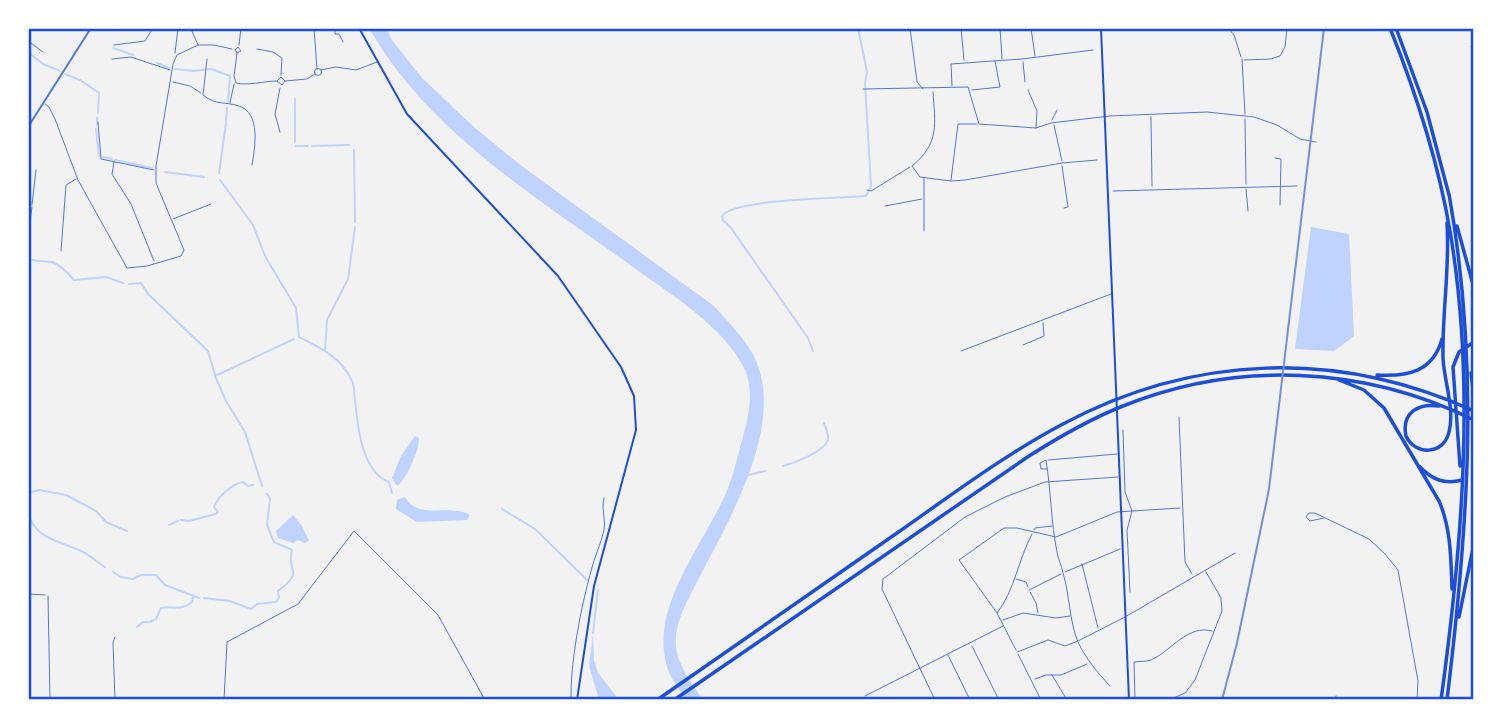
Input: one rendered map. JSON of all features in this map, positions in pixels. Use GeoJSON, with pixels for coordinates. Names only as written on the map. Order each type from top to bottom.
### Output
{"type":"FeatureCollection","features":[{"type":"Feature","properties":{"kind":"highway"},"geometry":{"type":"LineString","coordinates":[[1390,28],[1422,114],[1446,207],[1462,343],[1464,413],[1460,489],[1452,605],[1441,700]]}},
{"type":"Feature","properties":{"kind":"highway"},"geometry":{"type":"LineString","coordinates":[[1396,28],[1430,124],[1474,288]]}},
{"type":"Feature","properties":{"kind":"highway"},"geometry":{"type":"LineString","coordinates":[[1449,194],[1461,265],[1474,398]]}},
{"type":"Feature","properties":{"kind":"highway"},"geometry":{"type":"LineString","coordinates":[[1446,207],[1448,252],[1444,369],[1451,418],[1450,431],[1442,445],[1434,450],[1420,450],[1412,444],[1404,430],[1409,414],[1421,406],[1446,408]]}},
{"type":"Feature","properties":{"kind":"highway"},"geometry":{"type":"LineString","coordinates":[[1367,375],[1404,376],[1421,370],[1438,352],[1444,330]]}},
{"type":"Feature","properties":{"kind":"highway"},"geometry":{"type":"LineString","coordinates":[[1460,489],[1459,438],[1452,379],[1454,360],[1461,350],[1474,341]]}},
{"type":"Feature","properties":{"kind":"highway"},"geometry":{"type":"LineString","coordinates":[[1447,700],[1465,509],[1468,355]]}},
{"type":"Feature","properties":{"kind":"highway"},"geometry":{"type":"LineString","coordinates":[[657,700],[926,513],[1049,432],[1121,397],[1200,375],[1285,367],[1359,373],[1415,387],[1474,411]]}},
{"type":"Feature","properties":{"kind":"highway"},"geometry":{"type":"LineString","coordinates":[[674,700],[1053,441],[1122,406],[1161,391],[1201,382],[1278,374],[1332,377],[1356,384],[1364,390],[1387,413],[1439,501],[1449,545],[1452,605]]}},
{"type":"Feature","properties":{"kind":"highway"},"geometry":{"type":"LineString","coordinates":[[1356,384],[1366,382],[1414,395],[1474,420]]}},
{"type":"Feature","properties":{"kind":"highway"},"geometry":{"type":"LineString","coordinates":[[1412,458],[1431,477],[1450,482],[1463,479],[1474,470]]}},
{"type":"Feature","properties":{"kind":"highway"},"geometry":{"type":"LineString","coordinates":[[1454,636],[1474,543]]}},
{"type":"Feature","properties":{"kind":"main road"},"geometry":{"type":"LineString","coordinates":[[359,28],[407,114],[558,276],[621,367],[634,396],[636,430],[594,586],[577,700]]}},
{"type":"Feature","properties":{"kind":"main road"},"geometry":{"type":"LineString","coordinates":[[1101,28],[1129,700]]}},
{"type":"Feature","properties":{"kind":"street"},"geometry":{"type":"LineString","coordinates":[[28,127],[92,28]]}},
{"type":"Feature","properties":{"kind":"street"},"geometry":{"type":"LineString","coordinates":[[114,45],[145,41],[153,28]]}},
{"type":"Feature","properties":{"kind":"street"},"geometry":{"type":"LineString","coordinates":[[43,103],[49,107],[55,119],[77,178],[127,268],[183,254],[156,183],[160,134],[177,55],[174,51],[178,28]]}},
{"type":"Feature","properties":{"kind":"street"},"geometry":{"type":"LineString","coordinates":[[186,28],[191,28],[198,45]]}},
{"type":"Feature","properties":{"kind":"street"},"geometry":{"type":"LineString","coordinates":[[235,50],[242,28]]}},
{"type":"Feature","properties":{"kind":"street"},"geometry":{"type":"LineString","coordinates":[[314,28],[317,69],[315,74]]}},
{"type":"Feature","properties":{"kind":"street"},"geometry":{"type":"LineString","coordinates":[[335,28],[335,34],[340,34],[343,42]]}},
{"type":"Feature","properties":{"kind":"street"},"geometry":{"type":"LineString","coordinates":[[910,28],[917,82],[923,90]]}},
{"type":"Feature","properties":{"kind":"street"},"geometry":{"type":"LineString","coordinates":[[961,28],[964,63]]}},
{"type":"Feature","properties":{"kind":"street"},"geometry":{"type":"LineString","coordinates":[[1000,28],[1002,61]]}},
{"type":"Feature","properties":{"kind":"street"},"geometry":{"type":"LineString","coordinates":[[1031,28],[1035,58]]}},
{"type":"Feature","properties":{"kind":"street"},"geometry":{"type":"LineString","coordinates":[[1228,28],[1234,35],[1242,59],[1248,211]]}},
{"type":"Feature","properties":{"kind":"street"},"geometry":{"type":"LineString","coordinates":[[1242,59],[1254,61],[1280,56],[1285,47],[1287,28]]}},
{"type":"Feature","properties":{"kind":"street"},"geometry":{"type":"LineString","coordinates":[[1474,38],[1471,47],[1474,47]]}},
{"type":"Feature","properties":{"kind":"street"},"geometry":{"type":"LineString","coordinates":[[28,41],[43,52]]}},
{"type":"Feature","properties":{"kind":"street"},"geometry":{"type":"LineString","coordinates":[[177,55],[198,45],[213,45],[235,50],[237,53]]}},
{"type":"Feature","properties":{"kind":"street"},"geometry":{"type":"LineString","coordinates":[[230,105],[236,82],[234,76],[237,53],[241,51],[238,47]]}},
{"type":"Feature","properties":{"kind":"street"},"geometry":{"type":"LineString","coordinates":[[257,49],[273,52],[282,58]]}},
{"type":"Feature","properties":{"kind":"street"},"geometry":{"type":"LineString","coordinates":[[952,88],[951,64],[1035,58],[1093,50]]}},
{"type":"Feature","properties":{"kind":"street"},"geometry":{"type":"LineString","coordinates":[[112,59],[131,57],[172,71]]}},
{"type":"Feature","properties":{"kind":"street"},"geometry":{"type":"LineString","coordinates":[[203,95],[207,58]]}},
{"type":"Feature","properties":{"kind":"street"},"geometry":{"type":"LineString","coordinates":[[236,82],[244,85],[259,81],[277,81],[281,77],[282,58]]}},
{"type":"Feature","properties":{"kind":"street"},"geometry":{"type":"LineString","coordinates":[[1022,59],[1025,82]]}},
{"type":"Feature","properties":{"kind":"street"},"geometry":{"type":"LineString","coordinates":[[969,90],[1000,87],[995,61]]}},
{"type":"Feature","properties":{"kind":"street"},"geometry":{"type":"LineString","coordinates":[[280,132],[275,114],[281,85],[285,81],[307,79],[336,67],[356,70],[377,62]]}},
{"type":"Feature","properties":{"kind":"street"},"geometry":{"type":"LineString","coordinates":[[317,69],[321,71]]}},
{"type":"Feature","properties":{"kind":"street"},"geometry":{"type":"LineString","coordinates":[[281,77],[285,81]]}},
{"type":"Feature","properties":{"kind":"street"},"geometry":{"type":"LineString","coordinates":[[277,81],[281,85]]}},
{"type":"Feature","properties":{"kind":"street"},"geometry":{"type":"LineString","coordinates":[[170,82],[190,86],[215,103],[239,106],[248,111],[255,128],[256,144],[252,165]]}},
{"type":"Feature","properties":{"kind":"street"},"geometry":{"type":"LineString","coordinates":[[863,89],[923,90],[968,87],[979,124]]}},
{"type":"Feature","properties":{"kind":"street"},"geometry":{"type":"LineString","coordinates":[[867,190],[871,191],[924,156],[933,141],[935,125],[932,89]]}},
{"type":"Feature","properties":{"kind":"street"},"geometry":{"type":"LineString","coordinates":[[1028,90],[1037,111],[1036,128]]}},
{"type":"Feature","properties":{"kind":"street"},"geometry":{"type":"LineString","coordinates":[[1058,110],[1052,120],[1069,207],[1064,208]]}},
{"type":"Feature","properties":{"kind":"street"},"geometry":{"type":"LineString","coordinates":[[951,181],[958,124],[1036,128],[1053,122],[1105,117],[1207,112],[1245,116],[1277,125],[1303,140],[1316,142]]}},
{"type":"Feature","properties":{"kind":"street"},"geometry":{"type":"LineString","coordinates":[[1151,115],[1152,189]]}},
{"type":"Feature","properties":{"kind":"street"},"geometry":{"type":"LineString","coordinates":[[98,122],[101,159],[156,170]]}},
{"type":"Feature","properties":{"kind":"street"},"geometry":{"type":"LineString","coordinates":[[1275,158],[1280,159],[1280,205]]}},
{"type":"Feature","properties":{"kind":"street"},"geometry":{"type":"LineString","coordinates":[[912,166],[917,175],[924,178],[951,181],[1097,160]]}},
{"type":"Feature","properties":{"kind":"street"},"geometry":{"type":"LineString","coordinates":[[114,162],[113,174],[131,204],[155,263]]}},
{"type":"Feature","properties":{"kind":"street"},"geometry":{"type":"LineString","coordinates":[[28,236],[36,170]]}},
{"type":"Feature","properties":{"kind":"street"},"geometry":{"type":"LineString","coordinates":[[61,251],[66,185],[77,178]]}},
{"type":"Feature","properties":{"kind":"street"},"geometry":{"type":"LineString","coordinates":[[924,178],[924,231]]}},
{"type":"Feature","properties":{"kind":"street"},"geometry":{"type":"LineString","coordinates":[[1113,191],[1297,186]]}},
{"type":"Feature","properties":{"kind":"street"},"geometry":{"type":"LineString","coordinates":[[885,206],[924,199]]}},
{"type":"Feature","properties":{"kind":"street"},"geometry":{"type":"LineString","coordinates":[[171,220],[211,204]]}},
{"type":"Feature","properties":{"kind":"street"},"geometry":{"type":"LineString","coordinates":[[961,351],[1111,294]]}},
{"type":"Feature","properties":{"kind":"street"},"geometry":{"type":"LineString","coordinates":[[1023,345],[1044,336],[1043,321]]}},
{"type":"Feature","properties":{"kind":"street"},"geometry":{"type":"LineString","coordinates":[[1179,418],[1185,562],[1193,576]]}},
{"type":"Feature","properties":{"kind":"street"},"geometry":{"type":"LineString","coordinates":[[1123,430],[1125,492],[1132,511],[1127,530],[1130,592]]}},
{"type":"Feature","properties":{"kind":"street"},"geometry":{"type":"LineString","coordinates":[[1047,469],[1043,469],[1040,463],[1046,460],[1119,453]]}},
{"type":"Feature","properties":{"kind":"street"},"geometry":{"type":"LineString","coordinates":[[1046,460],[1056,550],[1070,616],[1078,641],[1090,663],[1110,686]]}},
{"type":"Feature","properties":{"kind":"street"},"geometry":{"type":"LineString","coordinates":[[935,700],[882,589],[883,579],[941,534],[982,507],[1045,482],[1120,477]]}},
{"type":"Feature","properties":{"kind":"street"},"geometry":{"type":"LineString","coordinates":[[571,700],[570,683],[580,622],[590,573],[604,528],[604,498]]}},
{"type":"Feature","properties":{"kind":"street"},"geometry":{"type":"LineString","coordinates":[[1041,700],[1001,621],[959,560],[1004,528],[1056,537],[1122,511],[1183,508]]}},
{"type":"Feature","properties":{"kind":"street"},"geometry":{"type":"LineString","coordinates":[[1324,518],[1368,539],[1398,570],[1418,681],[1417,700]]}},
{"type":"Feature","properties":{"kind":"street"},"geometry":{"type":"LineString","coordinates":[[996,613],[1016,579],[1024,549],[1035,528],[1055,526]]}},
{"type":"Feature","properties":{"kind":"street"},"geometry":{"type":"LineString","coordinates":[[224,700],[227,642],[298,604],[354,531],[438,615],[485,700]]}},
{"type":"Feature","properties":{"kind":"street"},"geometry":{"type":"LineString","coordinates":[[1029,590],[1120,549]]}},
{"type":"Feature","properties":{"kind":"street"},"geometry":{"type":"LineString","coordinates":[[1017,652],[1048,640],[1065,646],[1078,641],[1235,553]]}},
{"type":"Feature","properties":{"kind":"street"},"geometry":{"type":"LineString","coordinates":[[1082,564],[1099,630]]}},
{"type":"Feature","properties":{"kind":"street"},"geometry":{"type":"LineString","coordinates":[[1169,700],[1191,686],[1214,631],[1222,603],[1205,570]]}},
{"type":"Feature","properties":{"kind":"street"},"geometry":{"type":"LineString","coordinates":[[1016,579],[1026,582],[1036,603],[1038,615]]}},
{"type":"Feature","properties":{"kind":"street"},"geometry":{"type":"LineString","coordinates":[[28,594],[46,595],[50,700]]}},
{"type":"Feature","properties":{"kind":"street"},"geometry":{"type":"LineString","coordinates":[[1001,621],[1023,613],[1056,618],[1070,616]]}},
{"type":"Feature","properties":{"kind":"street"},"geometry":{"type":"LineString","coordinates":[[865,696],[1003,626]]}},
{"type":"Feature","properties":{"kind":"street"},"geometry":{"type":"LineString","coordinates":[[1135,700],[1134,662],[1151,659],[1195,631],[1214,631]]}},
{"type":"Feature","properties":{"kind":"street"},"geometry":{"type":"LineString","coordinates":[[115,637],[115,700]]}},
{"type":"Feature","properties":{"kind":"street"},"geometry":{"type":"LineString","coordinates":[[971,644],[999,700]]}},
{"type":"Feature","properties":{"kind":"street"},"geometry":{"type":"LineString","coordinates":[[948,655],[970,700]]}},
{"type":"Feature","properties":{"kind":"street"},"geometry":{"type":"LineString","coordinates":[[1033,680],[1060,675],[1090,663]]}},
{"type":"Feature","properties":{"kind":"street"},"geometry":{"type":"LineString","coordinates":[[1052,675],[1067,700]]}},
{"type":"Feature","properties":{"kind":"street"},"geometry":{"type":"LineString","coordinates":[[1335,700],[1336,696]]}},
{"type":"Feature","properties":{"kind":"water"},"geometry":{"type":"Polygon","coordinates":[[[369,28],[386,28],[392,40],[422,78],[475,128],[523,167],[714,306],[753,354],[760,372],[764,397],[756,451],[736,505],[686,605],[676,633],[679,659],[703,700],[686,700],[677,687],[667,668],[663,640],[673,595],[719,508],[733,475],[749,412],[750,395],[745,370],[724,340],[695,312],[524,189],[454,132],[422,100],[394,66],[369,28]]]}},
{"type":"Feature","properties":{"kind":"water"},"geometry":{"type":"Polygon","coordinates":[[[1311,227],[1349,234],[1354,336],[1334,351],[1295,349],[1311,227]]]}},
{"type":"Feature","properties":{"kind":"water"},"geometry":{"type":"Polygon","coordinates":[[[415,436],[419,438],[415,457],[397,486],[392,478],[401,456],[415,436]]]}},
{"type":"Feature","properties":{"kind":"water"},"geometry":{"type":"Polygon","coordinates":[[[405,497],[418,508],[453,510],[470,515],[467,520],[417,522],[396,509],[397,500],[405,497]]]}},
{"type":"Feature","properties":{"kind":"water"},"geometry":{"type":"Polygon","coordinates":[[[293,515],[309,541],[304,543],[298,540],[293,543],[278,538],[276,531],[293,515]]]}},
{"type":"Feature","properties":{"kind":"water"},"geometry":{"type":"Polygon","coordinates":[[[593,634],[594,660],[598,673],[619,700],[600,700],[598,696],[589,666],[593,634]]]}},
{"type":"Feature","properties":{"kind":"waterway"},"geometry":{"type":"LineString","coordinates":[[813,351],[808,338],[722,216],[730,210],[766,203],[866,196],[871,186],[865,83],[867,72],[858,28]]}},
{"type":"Feature","properties":{"kind":"waterway"},"geometry":{"type":"LineString","coordinates":[[113,48],[133,55]]}},
{"type":"Feature","properties":{"kind":"waterway"},"geometry":{"type":"LineString","coordinates":[[28,52],[43,64],[60,71]]}},
{"type":"Feature","properties":{"kind":"waterway"},"geometry":{"type":"LineString","coordinates":[[157,63],[169,68]]}},
{"type":"Feature","properties":{"kind":"waterway"},"geometry":{"type":"LineString","coordinates":[[175,69],[211,69],[230,76],[228,101]]}},
{"type":"Feature","properties":{"kind":"waterway"},"geometry":{"type":"LineString","coordinates":[[65,74],[99,93],[98,113]]}},
{"type":"Feature","properties":{"kind":"waterway"},"geometry":{"type":"LineString","coordinates":[[295,99],[295,142]]}},
{"type":"Feature","properties":{"kind":"waterway"},"geometry":{"type":"LineString","coordinates":[[226,121],[227,108]]}},
{"type":"Feature","properties":{"kind":"waterway"},"geometry":{"type":"LineString","coordinates":[[97,118],[97,125]]}},
{"type":"Feature","properties":{"kind":"waterway"},"geometry":{"type":"LineString","coordinates":[[219,173],[226,123]]}},
{"type":"Feature","properties":{"kind":"waterway"},"geometry":{"type":"LineString","coordinates":[[96,129],[99,156]]}},
{"type":"Feature","properties":{"kind":"waterway"},"geometry":{"type":"LineString","coordinates":[[312,146],[349,145]]}},
{"type":"Feature","properties":{"kind":"waterway"},"geometry":{"type":"LineString","coordinates":[[296,146],[308,146]]}},
{"type":"Feature","properties":{"kind":"waterway"},"geometry":{"type":"LineString","coordinates":[[354,150],[355,222]]}},
{"type":"Feature","properties":{"kind":"waterway"},"geometry":{"type":"LineString","coordinates":[[103,157],[112,159]]}},
{"type":"Feature","properties":{"kind":"waterway"},"geometry":{"type":"LineString","coordinates":[[115,160],[152,168]]}},
{"type":"Feature","properties":{"kind":"waterway"},"geometry":{"type":"LineString","coordinates":[[165,172],[204,177]]}},
{"type":"Feature","properties":{"kind":"waterway"},"geometry":{"type":"LineString","coordinates":[[220,180],[253,225],[265,256],[296,308],[299,337],[330,354],[352,381],[363,448],[373,469],[389,482],[392,493]]}},
{"type":"Feature","properties":{"kind":"waterway"},"geometry":{"type":"LineString","coordinates":[[325,350],[327,320],[348,279],[355,227]]}},
{"type":"Feature","properties":{"kind":"waterway"},"geometry":{"type":"LineString","coordinates":[[28,258],[54,263],[74,280],[106,277],[123,283]]}},
{"type":"Feature","properties":{"kind":"waterway"},"geometry":{"type":"LineString","coordinates":[[129,284],[141,283],[148,294],[208,351],[215,375]]}},
{"type":"Feature","properties":{"kind":"waterway"},"geometry":{"type":"LineString","coordinates":[[262,486],[245,432],[226,401],[215,376],[294,339]]}},
{"type":"Feature","properties":{"kind":"waterway"},"geometry":{"type":"LineString","coordinates":[[783,466],[821,449],[828,440],[824,423]]}},
{"type":"Feature","properties":{"kind":"waterway"},"geometry":{"type":"LineString","coordinates":[[749,475],[765,471]]}},
{"type":"Feature","properties":{"kind":"waterway"},"geometry":{"type":"LineString","coordinates":[[181,520],[189,521],[216,514],[218,512],[214,507],[229,488],[243,482],[248,486],[253,485]]}},
{"type":"Feature","properties":{"kind":"waterway"},"geometry":{"type":"LineString","coordinates":[[29,493],[39,490],[66,495],[96,511],[106,522],[127,531]]}},
{"type":"Feature","properties":{"kind":"waterway"},"geometry":{"type":"LineString","coordinates":[[204,598],[230,601],[251,609],[257,604],[276,602],[279,598],[278,591],[291,579],[292,550],[274,542],[267,525],[270,498],[267,494]]}},
{"type":"Feature","properties":{"kind":"waterway"},"geometry":{"type":"LineString","coordinates":[[502,509],[535,529],[587,580]]}},
{"type":"Feature","properties":{"kind":"waterway"},"geometry":{"type":"LineString","coordinates":[[28,512],[31,521],[42,534],[84,553],[105,567]]}},
{"type":"Feature","properties":{"kind":"waterway"},"geometry":{"type":"LineString","coordinates":[[169,525],[178,521]]}},
{"type":"Feature","properties":{"kind":"waterway"},"geometry":{"type":"LineString","coordinates":[[113,572],[133,579],[141,575],[156,575],[165,585],[199,598]]}},
{"type":"Feature","properties":{"kind":"waterway"},"geometry":{"type":"LineString","coordinates":[[593,633],[598,590]]}},
{"type":"Feature","properties":{"kind":"waterway"},"geometry":{"type":"LineString","coordinates":[[150,622],[156,619],[161,608],[184,607],[192,602],[193,597]]}},
{"type":"Feature","properties":{"kind":"waterway"},"geometry":{"type":"LineString","coordinates":[[137,627],[148,622]]}},
{"type":"Feature","properties":{"kind":"railway"},"geometry":{"type":"LineString","coordinates":[[1222,700],[1237,643],[1269,489],[1324,28]]}}]}
